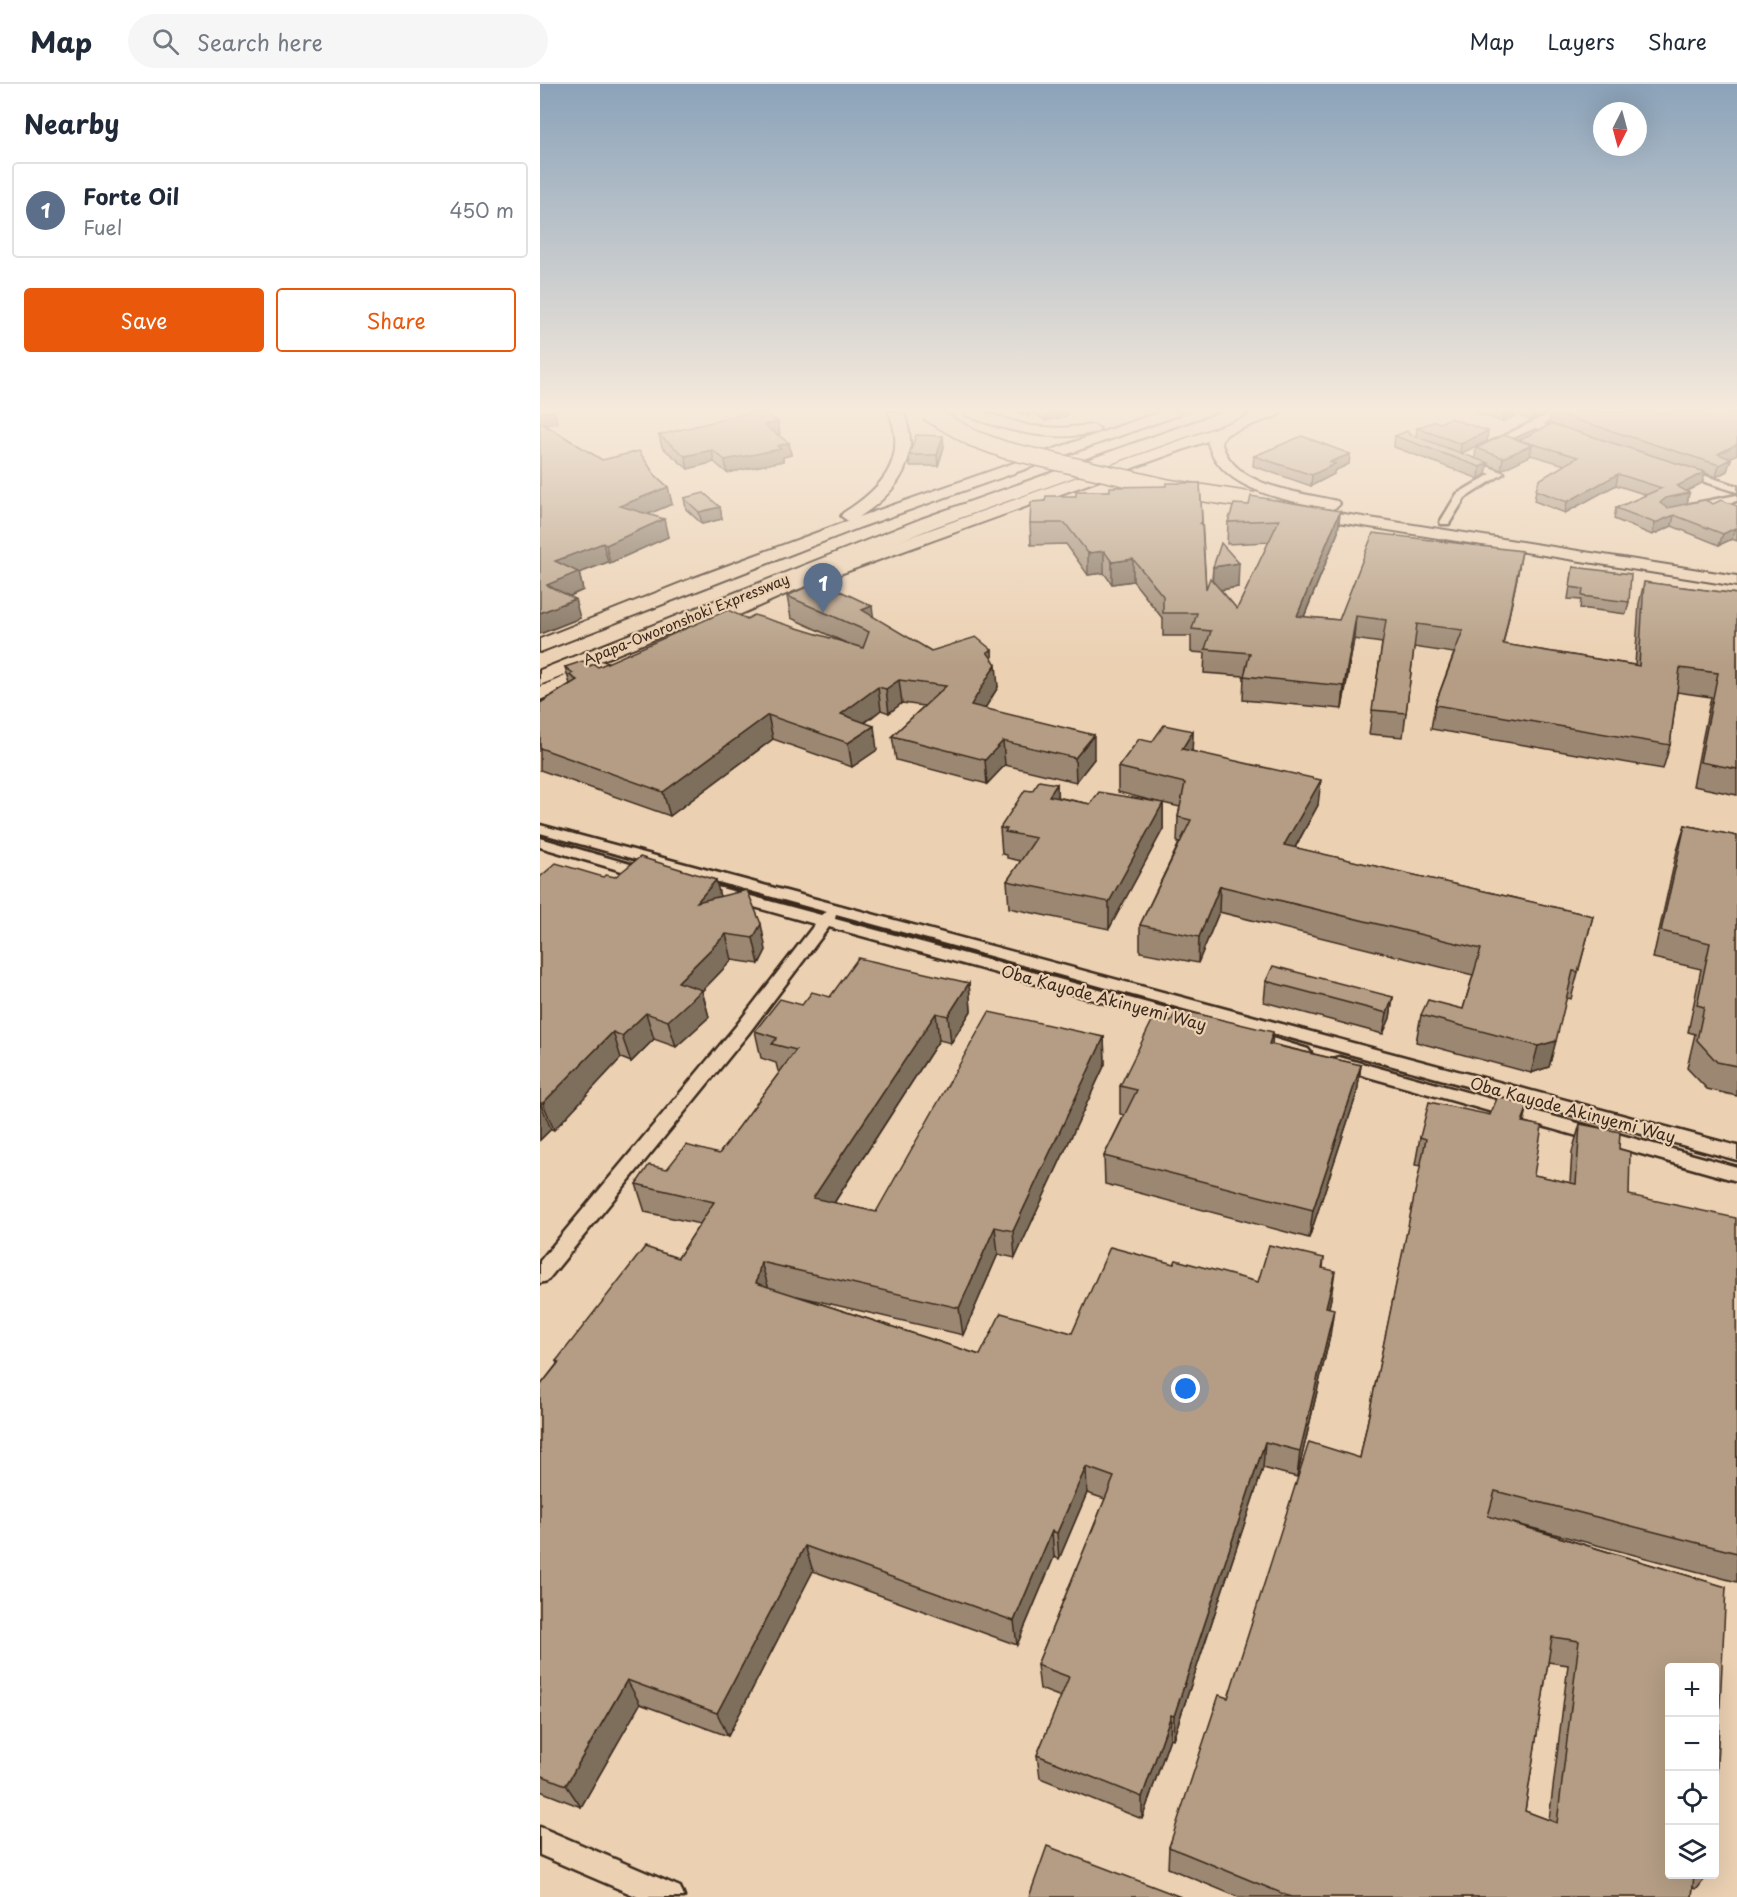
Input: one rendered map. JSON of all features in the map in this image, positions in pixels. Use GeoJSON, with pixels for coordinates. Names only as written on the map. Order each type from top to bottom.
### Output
{"type":"FeatureCollection","features":[{"type":"Feature","properties":{"kind":"highway","name":"Apapa-Oworonshoki Expressway"},"geometry":{"type":"LineString","coordinates":[[540,661],[710,591],[963,497]]}},
{"type":"Feature","properties":{"kind":"highway","name":"Apapa-Oworonshoki Expressway"},"geometry":{"type":"LineString","coordinates":[[540,678],[897,535],[1003,497]]}},
{"type":"Feature","properties":{"kind":"main road"},"geometry":{"type":"LineString","coordinates":[[805,542],[866,507],[876,497]]}},
{"type":"Feature","properties":{"kind":"main road","name":"Apapa-Oworonshoki Expressway"},"geometry":{"type":"LineString","coordinates":[[540,646],[661,596],[929,497]]}},
{"type":"Feature","properties":{"kind":"main road","name":"Apapa-Oworonshoki Expressway"},"geometry":{"type":"LineString","coordinates":[[540,694],[787,587],[1037,497]]}},
{"type":"Feature","properties":{"kind":"main road"},"geometry":{"type":"LineString","coordinates":[[983,516],[1083,497]]}},
{"type":"Feature","properties":{"kind":"main road"},"geometry":{"type":"LineString","coordinates":[[1201,497],[1262,501]]}},
{"type":"Feature","properties":{"kind":"main road"},"geometry":{"type":"LineString","coordinates":[[1232,497],[1561,546]]}},
{"type":"Feature","properties":{"kind":"main road"},"geometry":{"type":"LineString","coordinates":[[1243,497],[1262,501]]}},
{"type":"Feature","properties":{"kind":"main road"},"geometry":{"type":"LineString","coordinates":[[1297,497],[1445,522],[1737,581]]}},
{"type":"Feature","properties":{"kind":"main road"},"geometry":{"type":"LineString","coordinates":[[1289,510],[1737,568]]}},
{"type":"Feature","properties":{"kind":"street"},"geometry":{"type":"LineString","coordinates":[[1445,522],[1461,497]]}},
{"type":"Feature","properties":{"kind":"street"},"geometry":{"type":"LineString","coordinates":[[1685,509],[1737,498]]}},
{"type":"Feature","properties":{"kind":"street","name":"Oba Kayode Akinyemi Way"},"geometry":{"type":"LineString","coordinates":[[540,829],[1175,1016],[1737,1174]]}},
{"type":"Feature","properties":{"kind":"street","name":"Oba Kayode Akinyemi Way"},"geometry":{"type":"LineString","coordinates":[[540,842],[1737,1153]]}},
{"type":"Feature","properties":{"kind":"street"},"geometry":{"type":"LineString","coordinates":[[540,1275],[735,1039],[830,916]]}},
{"type":"Feature","properties":{"kind":"street"},"geometry":{"type":"LineString","coordinates":[[540,1841],[670,1897]]}},
{"type":"Feature","properties":{"kind":"building"},"geometry":{"type":"Polygon","coordinates":[[[540,497],[644,497],[620,506],[664,519],[606,545],[603,543],[555,561],[578,572],[547,585],[575,599],[540,613],[540,497]]]}},
{"type":"Feature","properties":{"kind":"building"},"geometry":{"type":"Polygon","coordinates":[[[708,497],[720,507],[699,512],[684,498],[708,497]]]}},
{"type":"Feature","properties":{"kind":"building"},"geometry":{"type":"Polygon","coordinates":[[[1046,497],[1201,497],[1202,523],[1200,523],[1206,589],[1210,578],[1237,609],[1279,520],[1228,522],[1234,504],[1249,505],[1251,497],[1255,497],[1340,511],[1297,616],[1339,620],[1373,533],[1522,551],[1503,644],[1639,666],[1644,582],[1737,594],[1737,769],[1700,762],[1718,673],[1680,668],[1670,745],[1435,705],[1463,630],[1417,624],[1406,713],[1372,710],[1386,620],[1356,616],[1344,686],[1244,676],[1250,653],[1205,649],[1211,631],[1192,629],[1197,613],[1163,613],[1163,596],[1133,559],[1112,562],[1104,551],[1088,553],[1065,523],[1030,523],[1031,502],[1045,501],[1046,497]]]}},
{"type":"Feature","properties":{"kind":"building"},"geometry":{"type":"Polygon","coordinates":[[[1553,497],[1577,497],[1567,502],[1553,497]]]}},
{"type":"Feature","properties":{"kind":"building"},"geometry":{"type":"Polygon","coordinates":[[[1642,497],[1672,497],[1660,503],[1667,508],[1705,500],[1713,504],[1721,500],[1737,506],[1737,528],[1723,534],[1674,515],[1655,523],[1616,508],[1642,497]]]}},
{"type":"Feature","properties":{"kind":"building"},"geometry":{"type":"Polygon","coordinates":[[[1221,543],[1239,563],[1213,567],[1221,543]]]}},
{"type":"Feature","properties":{"kind":"building"},"geometry":{"type":"Polygon","coordinates":[[[1573,567],[1631,574],[1629,602],[1582,596],[1583,589],[1570,587],[1573,567]]]}},
{"type":"Feature","properties":{"kind":"building"},"geometry":{"type":"Polygon","coordinates":[[[819,581],[872,606],[862,610],[931,651],[976,637],[992,650],[987,652],[996,664],[971,705],[1094,735],[1075,758],[1003,741],[985,760],[892,736],[946,686],[899,680],[886,689],[878,687],[841,714],[874,726],[848,743],[768,715],[663,792],[540,748],[540,703],[577,680],[569,675],[573,673],[565,667],[583,661],[590,666],[594,664],[598,667],[728,610],[747,619],[754,615],[863,648],[869,632],[787,596],[819,581]]]}},
{"type":"Feature","properties":{"kind":"building"},"geometry":{"type":"Polygon","coordinates":[[[1164,725],[1193,731],[1182,749],[1321,780],[1284,845],[1593,916],[1578,972],[1573,971],[1556,1041],[1538,1046],[1421,1015],[1428,1000],[1463,1009],[1481,949],[1220,886],[1199,937],[1140,925],[1191,820],[1178,817],[1185,783],[1118,767],[1139,739],[1152,742],[1164,725]]]}},
{"type":"Feature","properties":{"kind":"building"},"geometry":{"type":"Polygon","coordinates":[[[1039,781],[1057,784],[1049,796],[1090,804],[1099,792],[1163,803],[1109,902],[1007,881],[1036,838],[1005,832],[1007,829],[1000,828],[1025,790],[1032,791],[1039,781]]]}},
{"type":"Feature","properties":{"kind":"building"},"geometry":{"type":"Polygon","coordinates":[[[1685,825],[1737,836],[1737,1066],[1717,1062],[1697,1040],[1704,1007],[1697,1005],[1710,943],[1661,931],[1685,825]]]}},
{"type":"Feature","properties":{"kind":"building"},"geometry":{"type":"Polygon","coordinates":[[[640,857],[716,880],[697,902],[747,890],[761,924],[753,938],[726,934],[678,982],[702,990],[668,1021],[646,1013],[622,1036],[613,1032],[543,1103],[540,1103],[540,877],[556,863],[603,877],[606,875],[615,877],[640,857]]]}},
{"type":"Feature","properties":{"kind":"building"},"geometry":{"type":"Polygon","coordinates":[[[858,958],[969,983],[948,1016],[936,1013],[813,1198],[876,1212],[989,1012],[1104,1037],[1013,1231],[995,1227],[959,1308],[761,1262],[756,1283],[980,1355],[1001,1313],[1072,1333],[1110,1247],[1174,1264],[1176,1260],[1258,1282],[1269,1245],[1324,1258],[1322,1268],[1335,1271],[1326,1307],[1334,1309],[1300,1451],[1265,1442],[1174,1716],[1171,1715],[1142,1797],[1037,1755],[1069,1677],[1037,1665],[1114,1477],[1086,1467],[1057,1533],[1052,1531],[1014,1621],[805,1546],[717,1713],[627,1680],[566,1785],[540,1775],[540,1386],[559,1362],[556,1361],[645,1247],[678,1258],[714,1202],[636,1184],[649,1165],[667,1169],[686,1145],[719,1154],[796,1050],[772,1044],[777,1038],[755,1031],[780,999],[802,1005],[812,992],[830,997],[858,958]]]}},
{"type":"Feature","properties":{"kind":"building"},"geometry":{"type":"Polygon","coordinates":[[[1273,966],[1393,997],[1387,1013],[1266,981],[1273,966]]]}},
{"type":"Feature","properties":{"kind":"building"},"geometry":{"type":"Polygon","coordinates":[[[1177,1009],[1273,1032],[1269,1044],[1361,1065],[1313,1210],[1104,1156],[1137,1090],[1120,1086],[1154,1017],[1171,1021],[1177,1009]]]}},
{"type":"Feature","properties":{"kind":"building"},"geometry":{"type":"Polygon","coordinates":[[[1498,1096],[1528,1106],[1522,1122],[1542,1126],[1534,1175],[1576,1184],[1580,1124],[1620,1132],[1619,1149],[1630,1152],[1629,1195],[1736,1218],[1737,1553],[1495,1491],[1488,1516],[1726,1587],[1719,1725],[1719,1663],[1665,1663],[1665,1879],[1694,1879],[1692,1897],[1291,1897],[1169,1847],[1219,1695],[1228,1698],[1309,1442],[1360,1458],[1426,1139],[1420,1137],[1429,1102],[1490,1115],[1498,1096]],[[1552,1637],[1525,1811],[1557,1823],[1579,1641],[1552,1637]]]}},
{"type":"Feature","properties":{"kind":"building"},"geometry":{"type":"Polygon","coordinates":[[[1047,1846],[1181,1897],[1029,1897],[1047,1846]]]}},
{"type":"Feature","properties":{"kind":"place","name":"Forte Oil"},"geometry":{"type":"Point","coordinates":[823,613]}}]}
